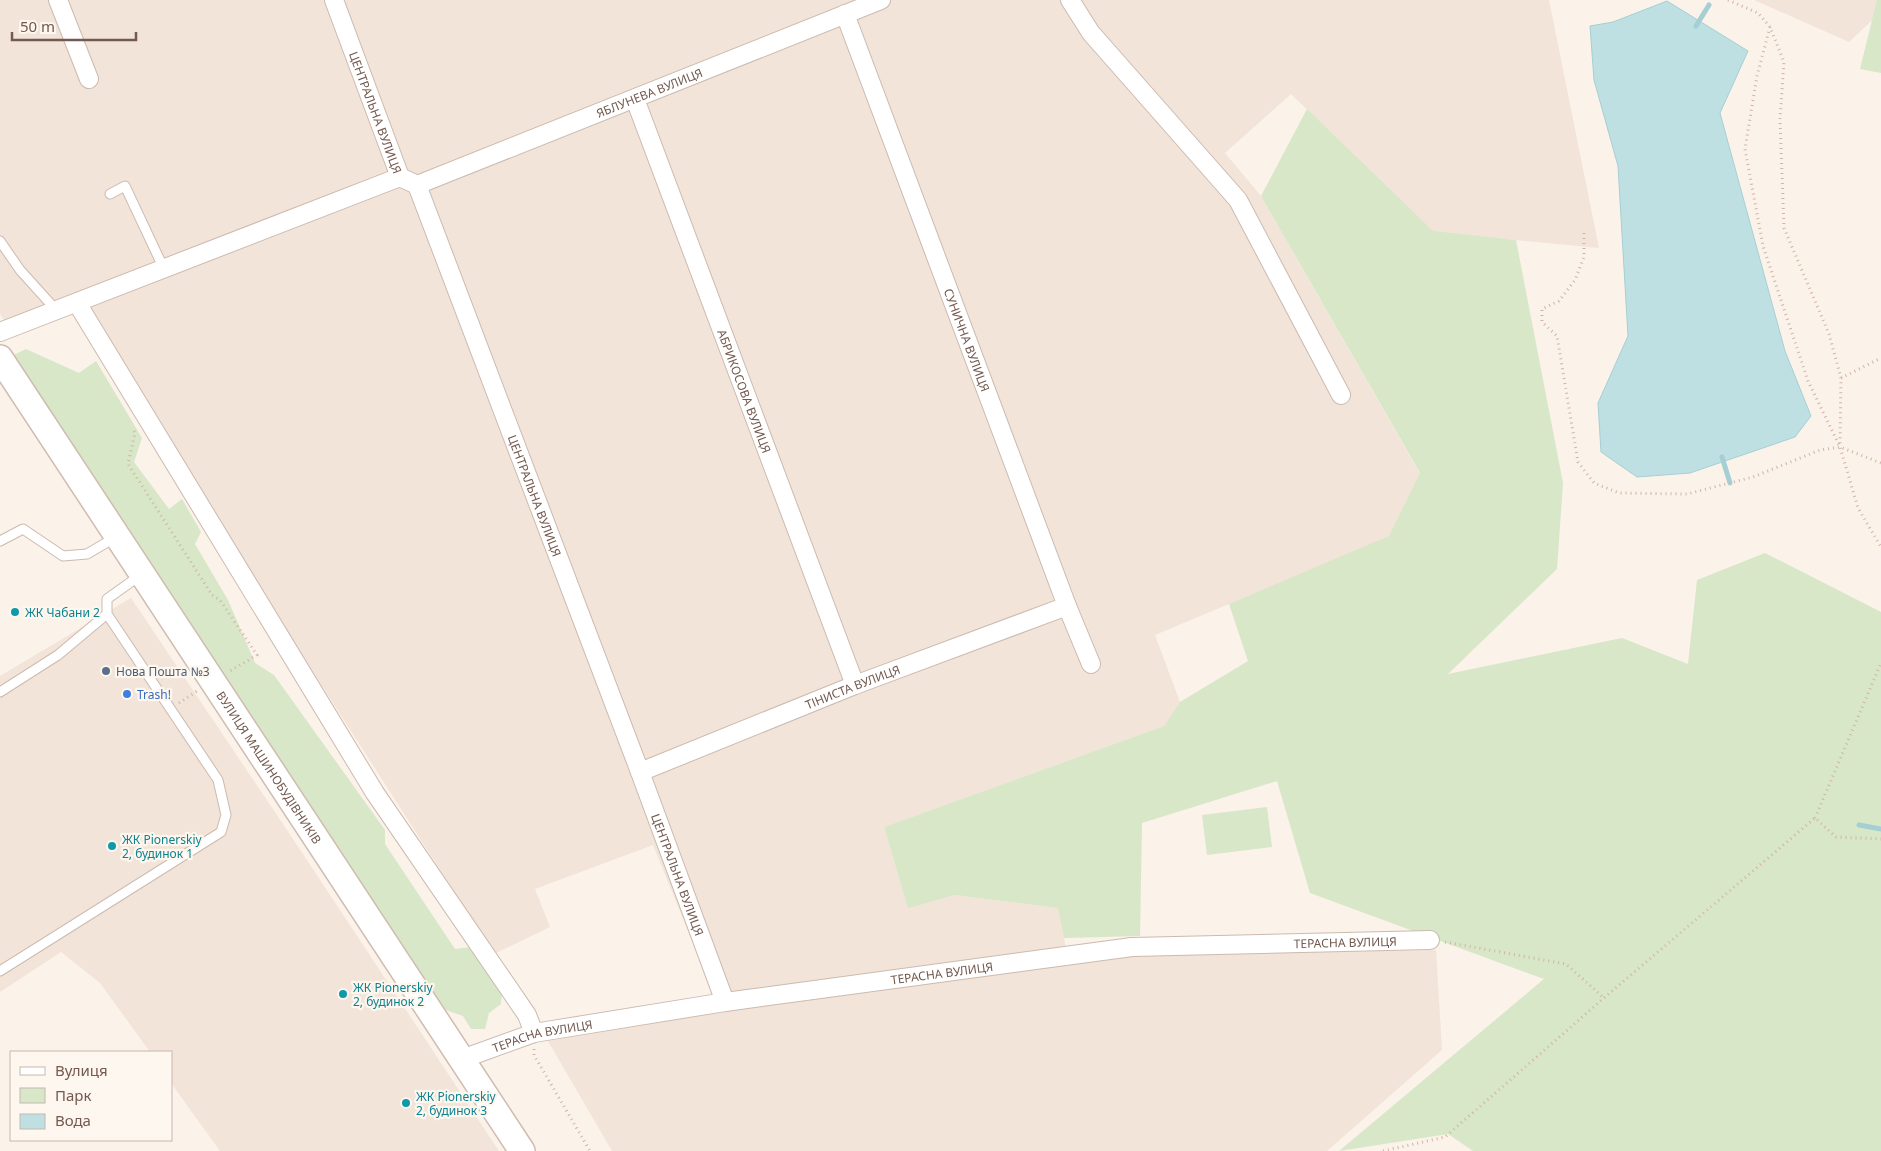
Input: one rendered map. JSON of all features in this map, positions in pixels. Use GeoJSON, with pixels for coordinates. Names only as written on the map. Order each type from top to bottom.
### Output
{"type":"FeatureCollection","features":[{"type":"Feature","properties":{"kind":"street"},"geometry":{"type":"LineString","coordinates":[[58,0],[88,79]]}},
{"type":"Feature","properties":{"kind":"street","name":"ЦЕНТРАЛЬНА ВУЛИЦЯ"},"geometry":{"type":"LineString","coordinates":[[334,0],[400,177],[417,186],[640,772],[725,1002]]}},
{"type":"Feature","properties":{"kind":"street","name":"ЯБЛУНЕВА ВУЛИЦЯ"},"geometry":{"type":"LineString","coordinates":[[417,186],[881,0]]}},
{"type":"Feature","properties":{"kind":"street"},"geometry":{"type":"LineString","coordinates":[[1070,0],[1091,33],[1238,200],[1341,395]]}},
{"type":"Feature","properties":{"kind":"street","name":"СУНИЧНА ВУЛИЦЯ"},"geometry":{"type":"LineString","coordinates":[[845,14],[1067,606],[1091,664]]}},
{"type":"Feature","properties":{"kind":"street","name":"АБРИКОСОВА ВУЛИЦЯ"},"geometry":{"type":"LineString","coordinates":[[635,99],[855,685]]}},
{"type":"Feature","properties":{"kind":"street"},"geometry":{"type":"LineString","coordinates":[[0,332],[400,177]]}},
{"type":"Feature","properties":{"kind":"street"},"geometry":{"type":"LineString","coordinates":[[77,303],[375,793],[527,1015],[534,1033]]}},
{"type":"Feature","properties":{"kind":"street","name":"ВУЛИЦЯ МАШИНОБУДІВНИКІВ"},"geometry":{"type":"LineString","coordinates":[[0,358],[522,1151]]}},
{"type":"Feature","properties":{"kind":"street","name":"ТІНИСТА ВУЛИЦЯ"},"geometry":{"type":"LineString","coordinates":[[640,772],[855,685],[1067,606]]}},
{"type":"Feature","properties":{"kind":"street","name":"ТЕРАСНА ВУЛИЦЯ"},"geometry":{"type":"LineString","coordinates":[[462,1059],[534,1033],[725,1002],[1132,947],[1430,940]]}},
{"type":"Feature","properties":{"kind":"lane"},"geometry":{"type":"LineString","coordinates":[[110,194],[126,186],[164,269]]}},
{"type":"Feature","properties":{"kind":"lane"},"geometry":{"type":"LineString","coordinates":[[0,241],[20,270],[57,311]]}},
{"type":"Feature","properties":{"kind":"lane"},"geometry":{"type":"LineString","coordinates":[[0,541],[23,529],[63,556],[88,554],[117,536]]}},
{"type":"Feature","properties":{"kind":"lane"},"geometry":{"type":"LineString","coordinates":[[0,971],[221,832],[226,815],[218,780],[107,614],[107,599],[142,574]]}},
{"type":"Feature","properties":{"kind":"lane"},"geometry":{"type":"LineString","coordinates":[[0,692],[58,655],[107,614]]}},
{"type":"Feature","properties":{"kind":"path"},"geometry":{"type":"LineString","coordinates":[[1728,0],[1758,13],[1770,27],[1784,62],[1780,119],[1784,228],[1829,334],[1840,378],[1840,448]]}},
{"type":"Feature","properties":{"kind":"path"},"geometry":{"type":"LineString","coordinates":[[1770,27],[1757,76],[1745,149],[1763,246],[1808,381],[1840,448],[1858,508],[1881,547]]}},
{"type":"Feature","properties":{"kind":"path"},"geometry":{"type":"LineString","coordinates":[[1584,233],[1584,257],[1575,280],[1559,301],[1542,309],[1542,322],[1557,336],[1578,462],[1594,483],[1619,493],[1687,494],[1753,477],[1820,450],[1840,448],[1881,464]]}},
{"type":"Feature","properties":{"kind":"path"},"geometry":{"type":"LineString","coordinates":[[1840,378],[1881,358]]}},
{"type":"Feature","properties":{"kind":"path"},"geometry":{"type":"LineString","coordinates":[[130,425],[135,433],[128,464],[212,595],[220,600],[257,654],[170,708]]}},
{"type":"Feature","properties":{"kind":"path"},"geometry":{"type":"LineString","coordinates":[[1383,1151],[1445,1137],[1815,818],[1881,663]]}},
{"type":"Feature","properties":{"kind":"path"},"geometry":{"type":"LineString","coordinates":[[1815,818],[1836,837],[1881,839]]}},
{"type":"Feature","properties":{"kind":"path"},"geometry":{"type":"LineString","coordinates":[[1430,940],[1566,964],[1604,998]]}},
{"type":"Feature","properties":{"kind":"path"},"geometry":{"type":"LineString","coordinates":[[534,1033],[534,1055],[590,1151]]}},
{"type":"Feature","properties":{"kind":"shaded area"},"geometry":{"type":"Polygon","coordinates":[[[0,0],[1549,0],[1599,248],[1433,232],[1291,94],[1225,153],[1261,196],[1420,474],[1389,537],[1155,635],[1180,702],[1164,726],[884,827],[908,907],[955,895],[1059,908],[1068,962],[1138,955],[1436,950],[1442,1050],[1327,1151],[612,1151],[548,1041],[721,1012],[653,845],[535,889],[550,927],[494,954],[145,410],[83,294],[6,323],[0,314],[0,0]]]}},
{"type":"Feature","properties":{"kind":"shaded area"},"geometry":{"type":"Polygon","coordinates":[[[1754,0],[1881,0],[1881,12],[1849,42],[1754,0]]]}},
{"type":"Feature","properties":{"kind":"shaded area"},"geometry":{"type":"Polygon","coordinates":[[[131,598],[499,1151],[220,1151],[172,1084],[172,1051],[149,1051],[100,983],[61,952],[0,992],[0,676],[131,598]]]}},
{"type":"Feature","properties":{"kind":"green space"},"geometry":{"type":"Polygon","coordinates":[[[1877,0],[1881,0],[1881,73],[1860,69],[1877,0]]]}},
{"type":"Feature","properties":{"kind":"green space"},"geometry":{"type":"Polygon","coordinates":[[[1307,109],[1433,231],[1516,240],[1563,483],[1557,569],[1448,674],[1622,638],[1688,664],[1697,580],[1765,553],[1881,612],[1881,1151],[1473,1151],[1448,1134],[1339,1151],[1544,979],[1310,893],[1277,781],[1142,823],[1140,936],[1064,938],[1058,908],[955,895],[908,908],[884,827],[1164,726],[1180,702],[1248,661],[1229,604],[1389,536],[1420,473],[1261,196],[1307,109]]]}},
{"type":"Feature","properties":{"kind":"green space"},"geometry":{"type":"Polygon","coordinates":[[[26,349],[79,373],[96,361],[142,438],[134,462],[169,509],[182,499],[201,532],[195,544],[228,600],[255,663],[274,675],[385,830],[385,844],[455,949],[471,947],[502,989],[501,1004],[489,1013],[485,1029],[471,1029],[463,1016],[443,1009],[12,356],[26,349]]]}},
{"type":"Feature","properties":{"kind":"green space"},"geometry":{"type":"Polygon","coordinates":[[[1267,807],[1272,847],[1207,855],[1202,815],[1267,807]]]}},
{"type":"Feature","properties":{"kind":"water"},"geometry":{"type":"Polygon","coordinates":[[[1667,1],[1748,51],[1720,113],[1785,351],[1811,416],[1795,437],[1690,473],[1637,477],[1601,452],[1598,403],[1628,336],[1618,166],[1594,80],[1590,26],[1613,22],[1667,1]]]}},
{"type":"Feature","properties":{"kind":"waterway"},"geometry":{"type":"LineString","coordinates":[[1696,26],[1709,5]]}},
{"type":"Feature","properties":{"kind":"waterway"},"geometry":{"type":"LineString","coordinates":[[1722,457],[1730,483]]}},
{"type":"Feature","properties":{"kind":"waterway"},"geometry":{"type":"LineString","coordinates":[[1859,825],[1881,829]]}},
{"type":"Feature","properties":{"kind":"place","name":"ЖК Чабани 2"},"geometry":{"type":"Point","coordinates":[15,612]}},
{"type":"Feature","properties":{"kind":"place","name":"Нова Пошта №3"},"geometry":{"type":"Point","coordinates":[106,671]}},
{"type":"Feature","properties":{"kind":"place","name":"Trash!"},"geometry":{"type":"Point","coordinates":[127,694]}},
{"type":"Feature","properties":{"kind":"place","name":"ЖК Pionerskiy 2, будинок 1"},"geometry":{"type":"Point","coordinates":[112,846]}},
{"type":"Feature","properties":{"kind":"place","name":"ЖК Pionerskiy 2, будинок 2"},"geometry":{"type":"Point","coordinates":[343,994]}},
{"type":"Feature","properties":{"kind":"place","name":"ЖК Pionerskiy 2, будинок 3"},"geometry":{"type":"Point","coordinates":[406,1103]}}]}
